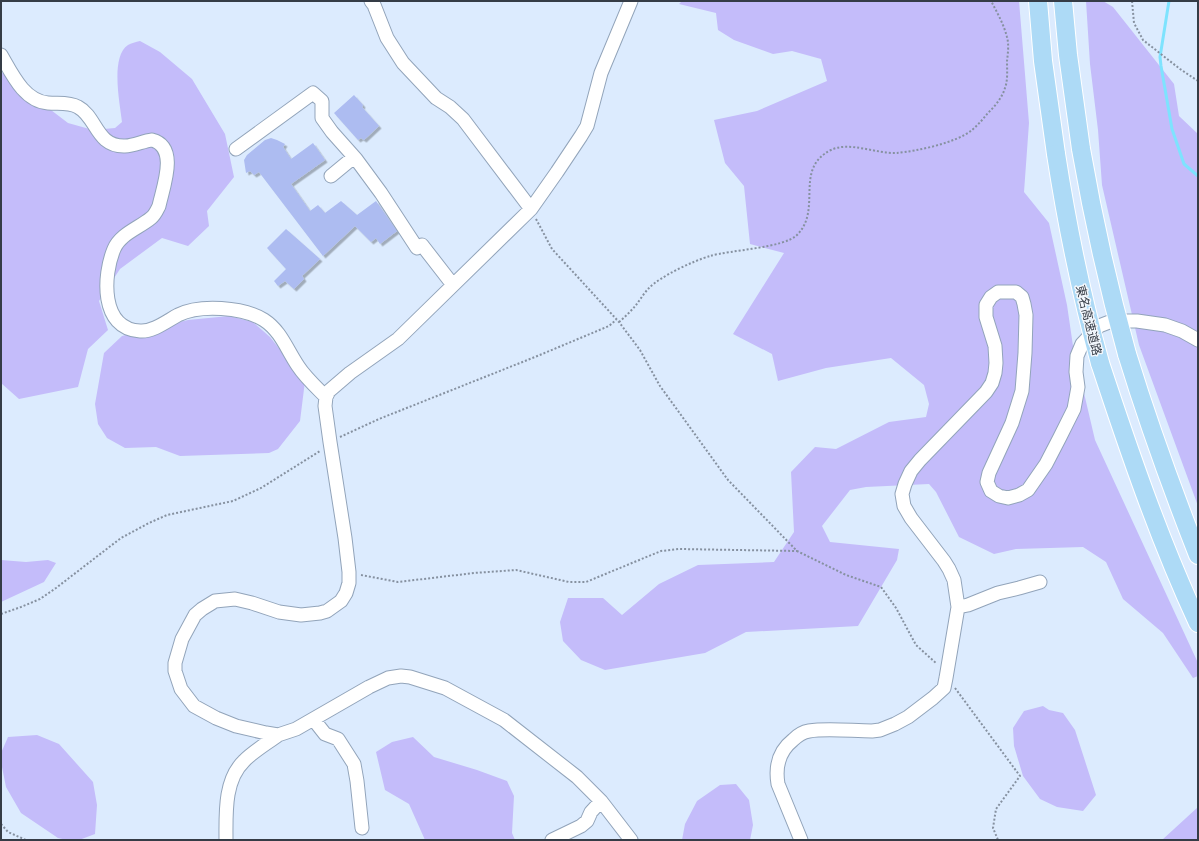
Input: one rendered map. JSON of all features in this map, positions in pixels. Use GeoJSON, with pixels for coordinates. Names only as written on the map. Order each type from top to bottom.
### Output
{"type":"FeatureCollection","features":[{"type":"Feature","properties":{"kind":"highway","name":"東名高速道路"},"geometry":{"type":"LineString","coordinates":[[1038,1],[1043,61],[1056,154],[1066,217],[1088,318],[1100,363],[1135,468],[1170,559],[1198,623]]}},
{"type":"Feature","properties":{"kind":"highway"},"geometry":{"type":"LineString","coordinates":[[1063,1],[1068,55],[1081,149],[1092,213],[1115,311],[1144,410],[1198,555]]}},
{"type":"Feature","properties":{"kind":"street"},"geometry":{"type":"LineString","coordinates":[[371,1],[387,38],[403,63],[436,98],[450,107],[463,119],[531,209]]}},
{"type":"Feature","properties":{"kind":"street"},"geometry":{"type":"LineString","coordinates":[[631,1],[601,73],[582,136],[531,209],[398,340],[350,373],[329,391],[326,397],[325,406],[349,572],[346,593],[342,601],[327,610],[310,614],[290,614],[235,599],[219,600],[208,605],[195,615],[182,639],[175,671],[181,689],[194,706],[216,718],[236,726],[266,734],[278,735],[287,733],[314,720],[388,678],[401,676],[420,679],[445,688],[504,720],[577,777],[600,801],[631,840]]}},
{"type":"Feature","properties":{"kind":"street"},"geometry":{"type":"LineString","coordinates":[[1,55],[20,86],[36,100],[70,104],[78,107],[83,110],[100,134],[111,143],[131,146],[152,140],[159,144],[167,154],[167,165],[159,206],[150,219],[117,243],[112,256],[106,292],[107,299],[115,317],[120,323],[126,327],[140,331],[151,329],[179,315],[194,310],[210,308],[248,313],[264,320],[278,333],[298,367],[326,397]]}},
{"type":"Feature","properties":{"kind":"street"},"geometry":{"type":"LineString","coordinates":[[236,149],[313,93],[322,101],[322,118],[332,132],[354,157],[381,193],[417,248],[422,245],[453,285]]}},
{"type":"Feature","properties":{"kind":"street"},"geometry":{"type":"LineString","coordinates":[[331,176],[354,157]]}},
{"type":"Feature","properties":{"kind":"street"},"geometry":{"type":"LineString","coordinates":[[801,840],[778,784],[778,762],[785,746],[799,735],[811,730],[880,730],[908,717],[934,698],[944,688],[958,607],[956,592],[950,569],[911,518],[904,506],[902,494],[908,478],[920,460],[979,400],[992,383],[995,372],[995,346],[986,317],[986,305],[991,297],[998,292],[1016,292],[1022,297],[1026,315],[1022,391],[1012,423],[988,473],[987,482],[991,491],[999,496],[1008,498],[1019,495],[1028,490],[1046,464],[1074,409],[1078,387],[1076,372],[1077,356],[1082,344],[1099,326],[1112,321],[1138,321],[1165,325],[1182,331],[1198,340]]}},
{"type":"Feature","properties":{"kind":"street"},"geometry":{"type":"LineString","coordinates":[[958,607],[968,605],[998,593],[1040,582]]}},
{"type":"Feature","properties":{"kind":"street"},"geometry":{"type":"LineString","coordinates":[[314,720],[325,734],[338,739],[354,764],[362,828]]}},
{"type":"Feature","properties":{"kind":"street"},"geometry":{"type":"LineString","coordinates":[[226,840],[226,815],[231,780],[243,761],[278,735]]}},
{"type":"Feature","properties":{"kind":"street"},"geometry":{"type":"LineString","coordinates":[[552,840],[581,826],[587,821],[591,812],[600,801]]}},
{"type":"Feature","properties":{"kind":"path"},"geometry":{"type":"LineString","coordinates":[[619,322],[659,280],[694,262],[711,256],[785,242],[797,235],[806,222],[810,206],[810,187],[812,171],[815,163],[822,155],[833,149],[844,147],[885,152],[908,151],[939,144],[971,131],[994,106],[1005,88],[1007,72],[1007,37],[991,1]]}},
{"type":"Feature","properties":{"kind":"path"},"geometry":{"type":"LineString","coordinates":[[1132,1],[1134,23],[1143,40],[1198,82]]}},
{"type":"Feature","properties":{"kind":"path"},"geometry":{"type":"LineString","coordinates":[[531,209],[552,249],[619,322],[640,350],[660,386],[728,480],[796,551],[846,575],[881,587],[896,608],[916,645],[939,666],[946,678],[956,689],[1020,776],[996,809],[993,828],[998,840]]}},
{"type":"Feature","properties":{"kind":"path"},"geometry":{"type":"LineString","coordinates":[[1,614],[21,608],[40,599],[121,538],[149,523],[167,515],[232,501],[261,488],[330,444],[379,419],[535,357],[609,326],[616,320]]}},
{"type":"Feature","properties":{"kind":"path"},"geometry":{"type":"LineString","coordinates":[[349,572],[398,582],[474,573],[516,570],[569,582],[586,582],[660,551],[679,549],[796,551]]}},
{"type":"Feature","properties":{"kind":"path"},"geometry":{"type":"LineString","coordinates":[[1,824],[8,832],[26,840]]}},
{"type":"Feature","properties":{"kind":"shaded area"},"geometry":{"type":"Polygon","coordinates":[[[682,1],[1019,1],[1029,123],[1024,192],[1049,223],[1067,305],[1073,346],[1095,440],[1198,663],[1198,676],[1193,678],[1163,633],[1123,599],[1106,562],[1083,547],[1016,549],[994,554],[959,537],[936,492],[929,484],[866,487],[850,490],[822,526],[830,542],[899,549],[897,560],[858,626],[746,632],[705,653],[605,670],[581,660],[563,641],[560,622],[568,598],[603,598],[622,615],[659,584],[698,565],[774,562],[794,532],[791,472],[815,447],[836,449],[889,422],[926,417],[929,404],[924,385],[891,358],[826,368],[778,381],[772,354],[733,334],[784,253],[750,244],[744,186],[725,163],[714,120],[757,111],[827,81],[821,59],[792,51],[773,54],[734,40],[718,30],[716,13],[679,4],[682,1]]]}},
{"type":"Feature","properties":{"kind":"shaded area"},"geometry":{"type":"Polygon","coordinates":[[[1086,1],[1103,1],[1113,7],[1174,84],[1179,116],[1198,134],[1198,506],[1139,345],[1102,185],[1098,130],[1090,64],[1086,1]]]}},
{"type":"Feature","properties":{"kind":"shaded area"},"geometry":{"type":"Polygon","coordinates":[[[140,41],[160,52],[192,79],[225,134],[234,177],[207,211],[209,226],[188,246],[162,238],[120,269],[99,301],[108,330],[88,349],[78,387],[19,399],[1,383],[1,72],[68,123],[93,130],[115,128],[122,122],[118,93],[119,60],[122,51],[128,45],[140,41]]]}},
{"type":"Feature","properties":{"kind":"shaded area"},"geometry":{"type":"Polygon","coordinates":[[[229,316],[253,322],[270,337],[305,381],[300,421],[278,449],[269,453],[180,456],[156,447],[125,448],[107,438],[98,424],[95,404],[104,353],[122,336],[188,320],[229,316]]]}},
{"type":"Feature","properties":{"kind":"shaded area"},"geometry":{"type":"Polygon","coordinates":[[[1,560],[26,562],[48,560],[56,563],[44,582],[1,602],[1,560]]]}},
{"type":"Feature","properties":{"kind":"shaded area"},"geometry":{"type":"Polygon","coordinates":[[[1043,706],[1049,710],[1063,713],[1075,730],[1096,795],[1083,811],[1057,807],[1040,799],[1023,776],[1014,746],[1013,728],[1024,711],[1043,706]]]}},
{"type":"Feature","properties":{"kind":"shaded area"},"geometry":{"type":"Polygon","coordinates":[[[37,735],[59,744],[93,782],[97,805],[95,834],[79,840],[58,838],[21,813],[6,787],[1,762],[1,753],[8,737],[37,735]]]}},
{"type":"Feature","properties":{"kind":"shaded area"},"geometry":{"type":"Polygon","coordinates":[[[413,737],[434,757],[507,781],[514,796],[512,833],[515,840],[425,840],[409,804],[385,790],[376,752],[392,742],[413,737]]]}},
{"type":"Feature","properties":{"kind":"shaded area"},"geometry":{"type":"Polygon","coordinates":[[[736,784],[749,800],[753,825],[750,840],[682,840],[685,824],[697,801],[720,785],[736,784]]]}},
{"type":"Feature","properties":{"kind":"shaded area"},"geometry":{"type":"Polygon","coordinates":[[[1198,807],[1198,840],[1162,840],[1198,807]]]}},
{"type":"Feature","properties":{"kind":"building"},"geometry":{"type":"Polygon","coordinates":[[[354,95],[363,105],[362,107],[379,126],[364,140],[361,138],[358,140],[334,113],[354,95]]]}},
{"type":"Feature","properties":{"kind":"building"},"geometry":{"type":"Polygon","coordinates":[[[271,138],[285,144],[283,147],[291,159],[313,143],[325,160],[291,184],[310,211],[318,205],[325,213],[341,201],[357,215],[376,201],[397,231],[380,244],[376,238],[371,242],[355,226],[323,256],[259,172],[254,175],[250,171],[246,173],[244,160],[247,155],[265,140],[271,138]]]}},
{"type":"Feature","properties":{"kind":"building"},"geometry":{"type":"Polygon","coordinates":[[[286,229],[320,259],[302,276],[304,279],[294,289],[285,281],[278,286],[274,281],[286,269],[267,248],[286,229]]]}},
{"type":"Feature","properties":{"kind":"waterway"},"geometry":{"type":"LineString","coordinates":[[1169,1],[1160,57],[1161,66],[1172,129],[1184,164],[1198,176]]}}]}
